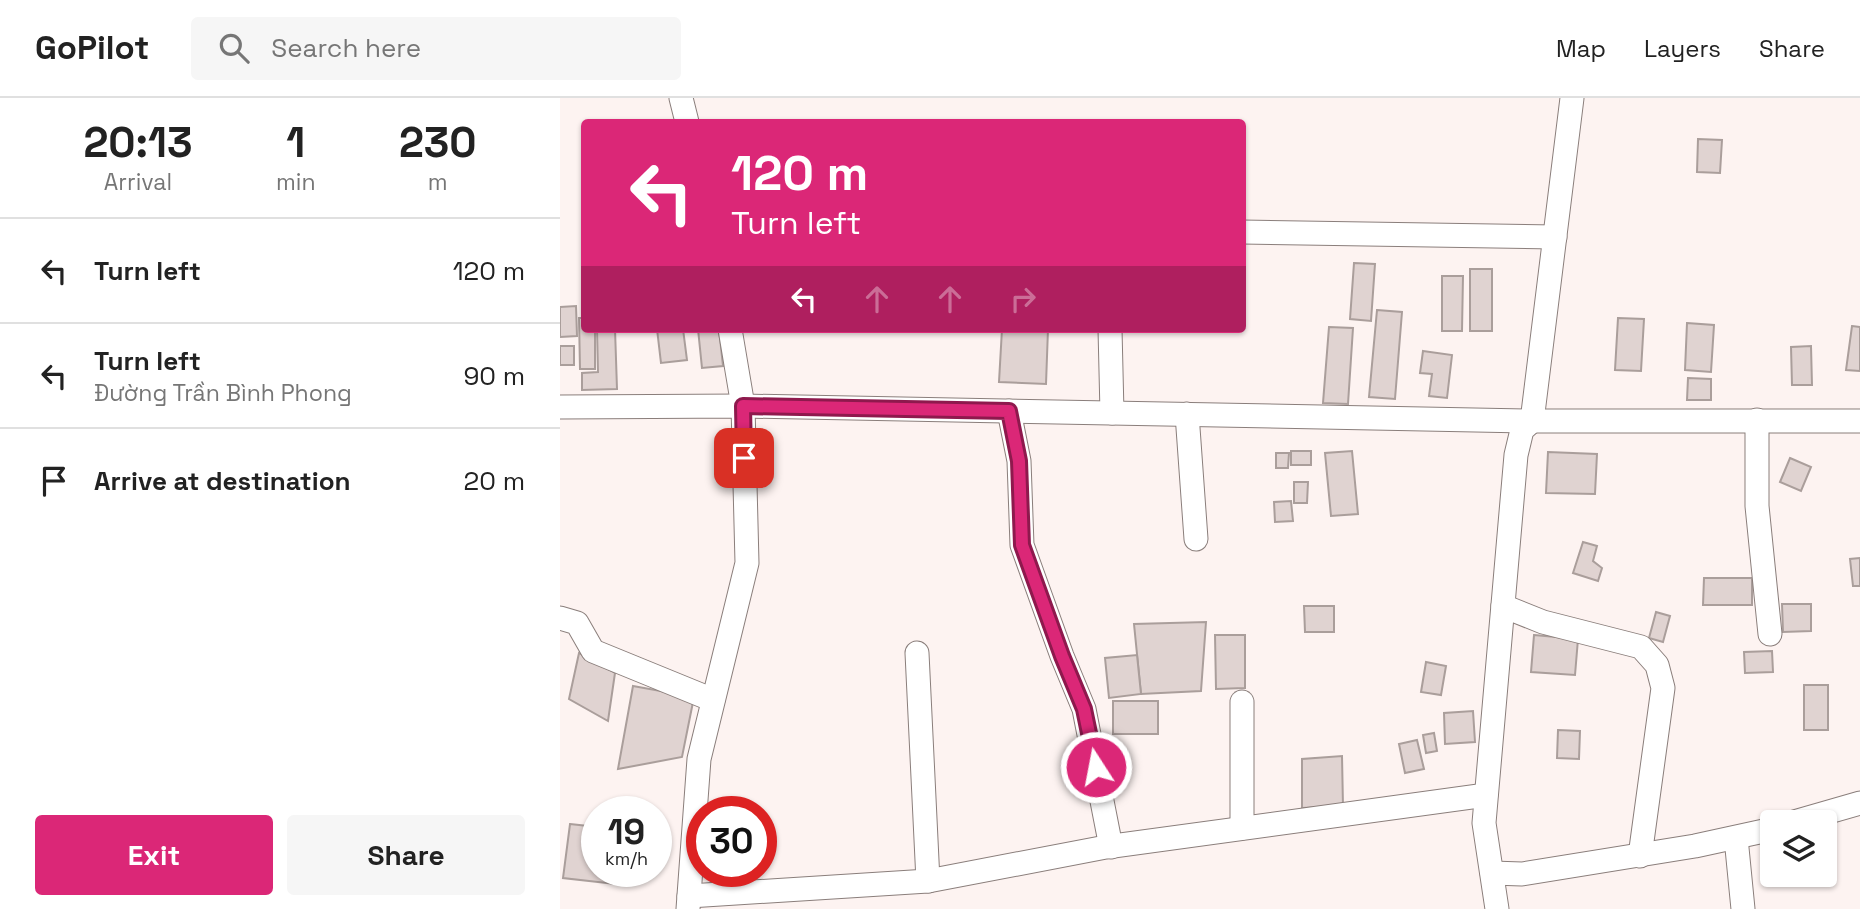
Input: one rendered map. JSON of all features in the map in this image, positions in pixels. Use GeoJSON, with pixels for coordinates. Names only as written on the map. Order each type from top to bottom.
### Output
{"type":"FeatureCollection","features":[{"type":"Feature","properties":{"kind":"street"},"geometry":{"type":"LineString","coordinates":[[681,98],[686,119]]}},
{"type":"Feature","properties":{"kind":"street"},"geometry":{"type":"LineString","coordinates":[[1497,909],[1483,823],[1516,455],[1522,430],[1532,421],[1572,98]]}},
{"type":"Feature","properties":{"kind":"street"},"geometry":{"type":"LineString","coordinates":[[1246,232],[1555,237]]}},
{"type":"Feature","properties":{"kind":"street"},"geometry":{"type":"LineString","coordinates":[[731,333],[743,406],[747,563],[699,759],[688,903],[928,881],[1111,846],[1486,795]]}},
{"type":"Feature","properties":{"kind":"street"},"geometry":{"type":"LineString","coordinates":[[1110,333],[1112,413]]}},
{"type":"Feature","properties":{"kind":"street"},"geometry":{"type":"LineString","coordinates":[[560,407],[743,406],[1532,421],[1860,421]]}},
{"type":"Feature","properties":{"kind":"street"},"geometry":{"type":"LineString","coordinates":[[1009,411],[1019,461],[1022,545],[1084,709],[1111,846]]}},
{"type":"Feature","properties":{"kind":"street"},"geometry":{"type":"LineString","coordinates":[[1186,414],[1196,538]]}},
{"type":"Feature","properties":{"kind":"street"},"geometry":{"type":"LineString","coordinates":[[1757,420],[1757,506],[1770,634]]}},
{"type":"Feature","properties":{"kind":"street"},"geometry":{"type":"LineString","coordinates":[[1503,606],[1560,626],[1629,642],[1641,647],[1657,665],[1663,688],[1640,856]]}},
{"type":"Feature","properties":{"kind":"street"},"geometry":{"type":"LineString","coordinates":[[560,618],[577,623],[593,651],[713,700]]}},
{"type":"Feature","properties":{"kind":"street"},"geometry":{"type":"LineString","coordinates":[[917,653],[928,881]]}},
{"type":"Feature","properties":{"kind":"street"},"geometry":{"type":"LineString","coordinates":[[1242,702],[1242,828]]}},
{"type":"Feature","properties":{"kind":"street"},"geometry":{"type":"LineString","coordinates":[[1836,810],[1860,803]]}},
{"type":"Feature","properties":{"kind":"street"},"geometry":{"type":"LineString","coordinates":[[1492,873],[1522,874],[1640,856],[1760,832]]}},
{"type":"Feature","properties":{"kind":"street"},"geometry":{"type":"LineString","coordinates":[[1736,838],[1742,909]]}},
{"type":"Feature","properties":{"kind":"building"},"geometry":{"type":"Polygon","coordinates":[[[1698,139],[1722,140],[1720,173],[1697,172],[1698,139]]]}},
{"type":"Feature","properties":{"kind":"building"},"geometry":{"type":"Polygon","coordinates":[[[1354,263],[1375,264],[1371,321],[1350,319],[1354,263]]]}},
{"type":"Feature","properties":{"kind":"building"},"geometry":{"type":"Polygon","coordinates":[[[1470,269],[1492,269],[1492,331],[1470,331],[1470,269]]]}},
{"type":"Feature","properties":{"kind":"building"},"geometry":{"type":"Polygon","coordinates":[[[1442,276],[1463,276],[1462,331],[1442,331],[1442,276]]]}},
{"type":"Feature","properties":{"kind":"building"},"geometry":{"type":"Polygon","coordinates":[[[576,306],[577,336],[560,337],[560,307],[576,306]]]}},
{"type":"Feature","properties":{"kind":"building"},"geometry":{"type":"Polygon","coordinates":[[[1377,310],[1402,312],[1395,399],[1369,397],[1377,310]]]}},
{"type":"Feature","properties":{"kind":"building"},"geometry":{"type":"Polygon","coordinates":[[[581,318],[581,333],[595,333],[595,369],[580,369],[581,318]]]}},
{"type":"Feature","properties":{"kind":"building"},"geometry":{"type":"Polygon","coordinates":[[[1618,318],[1644,319],[1641,371],[1615,370],[1618,318]]]}},
{"type":"Feature","properties":{"kind":"building"},"geometry":{"type":"Polygon","coordinates":[[[1687,323],[1714,325],[1711,372],[1685,370],[1687,323]]]}},
{"type":"Feature","properties":{"kind":"building"},"geometry":{"type":"Polygon","coordinates":[[[1852,326],[1860,327],[1860,371],[1846,370],[1852,326]]]}},
{"type":"Feature","properties":{"kind":"building"},"geometry":{"type":"Polygon","coordinates":[[[1329,327],[1353,328],[1348,404],[1323,403],[1329,327]]]}},
{"type":"Feature","properties":{"kind":"building"},"geometry":{"type":"Polygon","coordinates":[[[597,333],[615,333],[617,389],[582,390],[582,373],[598,372],[597,333]]]}},
{"type":"Feature","properties":{"kind":"building"},"geometry":{"type":"Polygon","coordinates":[[[657,333],[684,333],[687,360],[661,363],[657,333]]]}},
{"type":"Feature","properties":{"kind":"building"},"geometry":{"type":"Polygon","coordinates":[[[698,333],[719,333],[723,366],[702,368],[698,333]]]}},
{"type":"Feature","properties":{"kind":"building"},"geometry":{"type":"Polygon","coordinates":[[[1002,333],[1048,333],[1046,384],[999,382],[1002,333]]]}},
{"type":"Feature","properties":{"kind":"building"},"geometry":{"type":"Polygon","coordinates":[[[560,346],[574,346],[574,365],[560,365],[560,346]]]}},
{"type":"Feature","properties":{"kind":"building"},"geometry":{"type":"Polygon","coordinates":[[[1811,346],[1812,385],[1792,385],[1791,347],[1811,346]]]}},
{"type":"Feature","properties":{"kind":"building"},"geometry":{"type":"Polygon","coordinates":[[[1423,351],[1452,355],[1447,398],[1429,396],[1432,374],[1420,373],[1423,351]]]}},
{"type":"Feature","properties":{"kind":"building"},"geometry":{"type":"Polygon","coordinates":[[[1688,378],[1711,379],[1711,400],[1687,400],[1688,378]]]}},
{"type":"Feature","properties":{"kind":"building"},"geometry":{"type":"Polygon","coordinates":[[[1291,451],[1311,451],[1311,465],[1291,465],[1291,451]]]}},
{"type":"Feature","properties":{"kind":"building"},"geometry":{"type":"Polygon","coordinates":[[[1352,451],[1358,514],[1331,516],[1325,453],[1352,451]]]}},
{"type":"Feature","properties":{"kind":"building"},"geometry":{"type":"Polygon","coordinates":[[[1548,452],[1597,454],[1595,494],[1546,493],[1548,452]]]}},
{"type":"Feature","properties":{"kind":"building"},"geometry":{"type":"Polygon","coordinates":[[[1276,453],[1289,453],[1288,468],[1276,468],[1276,453]]]}},
{"type":"Feature","properties":{"kind":"building"},"geometry":{"type":"Polygon","coordinates":[[[1790,458],[1811,467],[1801,491],[1780,482],[1790,458]]]}},
{"type":"Feature","properties":{"kind":"building"},"geometry":{"type":"Polygon","coordinates":[[[1294,482],[1308,482],[1307,503],[1294,503],[1294,482]]]}},
{"type":"Feature","properties":{"kind":"building"},"geometry":{"type":"Polygon","coordinates":[[[1291,501],[1293,521],[1275,522],[1274,502],[1291,501]]]}},
{"type":"Feature","properties":{"kind":"building"},"geometry":{"type":"Polygon","coordinates":[[[1583,542],[1597,546],[1593,561],[1602,568],[1598,581],[1573,573],[1583,542]]]}},
{"type":"Feature","properties":{"kind":"building"},"geometry":{"type":"Polygon","coordinates":[[[1860,558],[1860,586],[1853,586],[1850,559],[1860,558]]]}},
{"type":"Feature","properties":{"kind":"building"},"geometry":{"type":"Polygon","coordinates":[[[1704,578],[1752,578],[1752,605],[1703,605],[1704,578]]]}},
{"type":"Feature","properties":{"kind":"building"},"geometry":{"type":"Polygon","coordinates":[[[1782,604],[1811,604],[1811,631],[1783,632],[1782,604]]]}},
{"type":"Feature","properties":{"kind":"building"},"geometry":{"type":"Polygon","coordinates":[[[1304,606],[1334,606],[1334,632],[1305,632],[1304,606]]]}},
{"type":"Feature","properties":{"kind":"building"},"geometry":{"type":"Polygon","coordinates":[[[1656,612],[1670,616],[1663,642],[1649,638],[1656,612]]]}},
{"type":"Feature","properties":{"kind":"building"},"geometry":{"type":"Polygon","coordinates":[[[1206,622],[1201,691],[1141,694],[1134,624],[1206,622]]]}},
{"type":"Feature","properties":{"kind":"building"},"geometry":{"type":"Polygon","coordinates":[[[1215,635],[1245,635],[1245,688],[1216,689],[1215,635]]]}},
{"type":"Feature","properties":{"kind":"building"},"geometry":{"type":"Polygon","coordinates":[[[1534,635],[1578,639],[1575,675],[1531,672],[1534,635]]]}},
{"type":"Feature","properties":{"kind":"building"},"geometry":{"type":"Polygon","coordinates":[[[1772,651],[1773,672],[1745,673],[1744,652],[1772,651]]]}},
{"type":"Feature","properties":{"kind":"building"},"geometry":{"type":"Polygon","coordinates":[[[579,653],[615,673],[608,721],[569,699],[579,653]]]}},
{"type":"Feature","properties":{"kind":"building"},"geometry":{"type":"Polygon","coordinates":[[[1137,655],[1141,694],[1109,698],[1105,658],[1137,655]]]}},
{"type":"Feature","properties":{"kind":"building"},"geometry":{"type":"Polygon","coordinates":[[[1426,662],[1446,666],[1441,695],[1421,692],[1426,662]]]}},
{"type":"Feature","properties":{"kind":"building"},"geometry":{"type":"Polygon","coordinates":[[[1804,685],[1828,685],[1828,730],[1804,730],[1804,685]]]}},
{"type":"Feature","properties":{"kind":"building"},"geometry":{"type":"Polygon","coordinates":[[[633,686],[694,697],[682,757],[618,769],[633,686]]]}},
{"type":"Feature","properties":{"kind":"building"},"geometry":{"type":"Polygon","coordinates":[[[1113,701],[1158,701],[1158,734],[1113,734],[1113,701]]]}},
{"type":"Feature","properties":{"kind":"building"},"geometry":{"type":"Polygon","coordinates":[[[1473,711],[1475,742],[1445,744],[1444,713],[1473,711]]]}},
{"type":"Feature","properties":{"kind":"building"},"geometry":{"type":"Polygon","coordinates":[[[1558,730],[1580,731],[1579,759],[1557,758],[1558,730]]]}},
{"type":"Feature","properties":{"kind":"building"},"geometry":{"type":"Polygon","coordinates":[[[1434,733],[1437,751],[1426,753],[1423,735],[1434,733]]]}},
{"type":"Feature","properties":{"kind":"building"},"geometry":{"type":"Polygon","coordinates":[[[1417,740],[1424,769],[1405,773],[1399,744],[1417,740]]]}},
{"type":"Feature","properties":{"kind":"building"},"geometry":{"type":"Polygon","coordinates":[[[1342,756],[1343,806],[1302,808],[1302,759],[1342,756]]]}},
{"type":"Feature","properties":{"kind":"building"},"geometry":{"type":"Polygon","coordinates":[[[570,824],[581,825],[581,880],[563,878],[570,824]]]}},
{"type":"Feature","properties":{"kind":"route"},"geometry":{"type":"LineString","coordinates":[[744,458],[743,406],[1009,411],[1019,461],[1022,545],[1084,709],[1096,767]]}}]}
